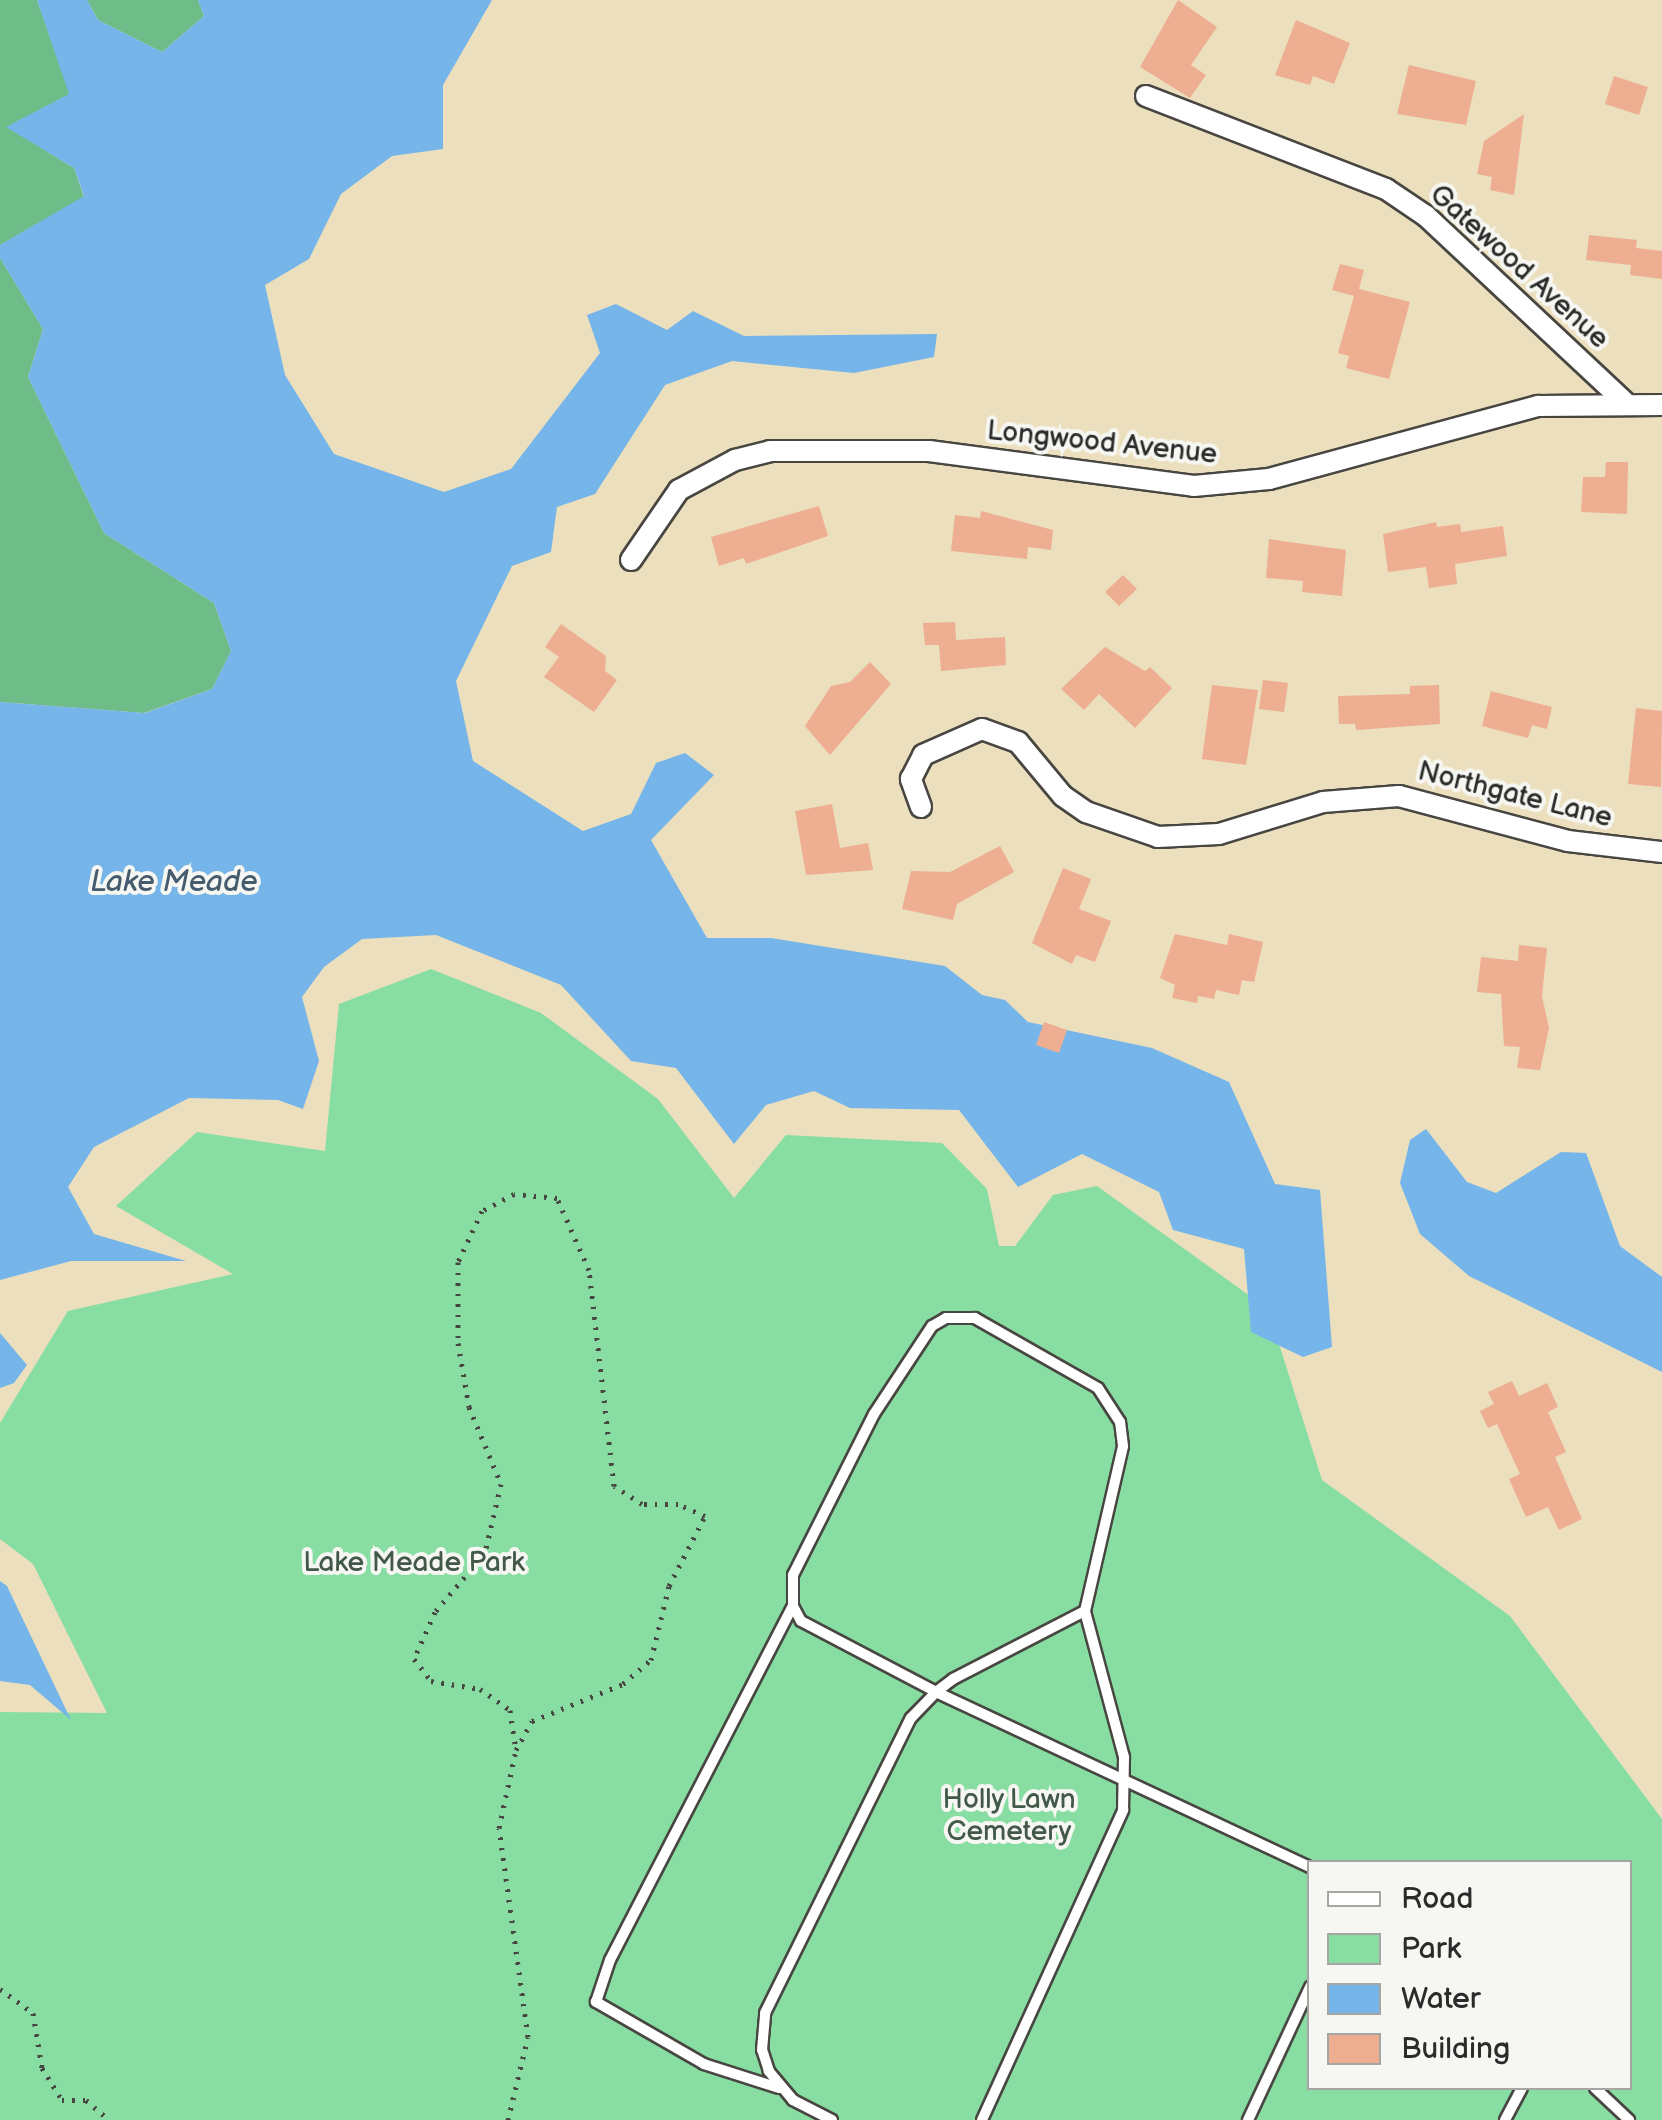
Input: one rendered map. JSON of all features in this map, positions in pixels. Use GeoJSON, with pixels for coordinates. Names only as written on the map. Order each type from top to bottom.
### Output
{"type":"FeatureCollection","features":[{"type":"Feature","properties":{"kind":"street","name":"Gatewood Avenue"},"geometry":{"type":"LineString","coordinates":[[1146,96],[1386,189],[1517,296],[1625,402]]}},
{"type":"Feature","properties":{"kind":"street","name":"Longwood Avenue"},"geometry":{"type":"LineString","coordinates":[[631,560],[679,490],[719,467],[770,452],[929,451],[1194,486],[1269,479],[1538,406],[1625,402],[1662,405]]}},
{"type":"Feature","properties":{"kind":"street","name":"Northgate Lane"},"geometry":{"type":"LineString","coordinates":[[921,807],[911,779],[922,755],[982,729],[1018,742],[1063,796],[1086,812],[1158,837],[1219,834],[1323,802],[1399,796],[1568,841],[1662,852]]}},
{"type":"Feature","properties":{"kind":"lane"},"geometry":{"type":"LineString","coordinates":[[832,2120],[780,2089],[704,2064],[596,2002],[610,1960],[793,1606],[793,1575],[874,1414],[932,1326],[959,1316],[976,1318],[1098,1388],[1120,1422],[1123,1446],[1085,1611],[1126,1782],[1114,1838],[982,2120]]}},
{"type":"Feature","properties":{"kind":"lane"},"geometry":{"type":"LineString","coordinates":[[793,1606],[808,1628],[1307,1866]]}},
{"type":"Feature","properties":{"kind":"lane"},"geometry":{"type":"LineString","coordinates":[[780,2089],[762,2050],[765,2013],[901,1730],[936,1692],[1085,1611]]}},
{"type":"Feature","properties":{"kind":"lane"},"geometry":{"type":"LineString","coordinates":[[1248,2120],[1307,1993]]}},
{"type":"Feature","properties":{"kind":"lane"},"geometry":{"type":"LineString","coordinates":[[1505,2120],[1521,2090]]}},
{"type":"Feature","properties":{"kind":"lane"},"geometry":{"type":"LineString","coordinates":[[1597,2090],[1629,2120]]}},
{"type":"Feature","properties":{"kind":"path"},"geometry":{"type":"LineString","coordinates":[[508,2120],[528,2037],[499,1828],[516,1750],[532,1720],[624,1684],[651,1660],[669,1586],[705,1516],[678,1504],[642,1504],[614,1486],[589,1270],[557,1198],[514,1194],[482,1211],[458,1262],[458,1343],[469,1408],[500,1484],[485,1553],[435,1612],[414,1659],[431,1681],[480,1689],[510,1710],[516,1750]]}},
{"type":"Feature","properties":{"kind":"path"},"geometry":{"type":"LineString","coordinates":[[0,1989],[33,2012],[42,2068],[62,2100],[86,2100],[109,2120]]}},
{"type":"Feature","properties":{"kind":"green space"},"geometry":{"type":"Polygon","coordinates":[[[0,0],[37,0],[70,94],[7,127],[74,168],[84,197],[0,245],[0,0]]]}},
{"type":"Feature","properties":{"kind":"green space"},"geometry":{"type":"Polygon","coordinates":[[[87,0],[198,0],[204,16],[162,52],[98,20],[87,0]]]}},
{"type":"Feature","properties":{"kind":"green space"},"geometry":{"type":"Polygon","coordinates":[[[0,258],[43,329],[28,377],[104,533],[214,603],[231,651],[212,689],[144,713],[0,702],[0,258]]]}},
{"type":"Feature","properties":{"kind":"green space"},"geometry":{"type":"Polygon","coordinates":[[[431,969],[541,1013],[658,1099],[734,1198],[786,1135],[942,1143],[987,1189],[999,1246],[1015,1246],[1053,1195],[1097,1186],[1268,1309],[1322,1480],[1510,1616],[1662,1819],[1662,2120],[0,2120],[0,1712],[107,1713],[33,1564],[0,1539],[0,1423],[68,1311],[233,1274],[116,1206],[197,1132],[325,1151],[339,1004],[431,969]]]}},
{"type":"Feature","properties":{"kind":"water","name":"Lake Meade"},"geometry":{"type":"Polygon","coordinates":[[[37,0],[87,0],[98,20],[162,52],[204,16],[198,0],[492,0],[443,85],[443,149],[392,156],[341,194],[309,259],[265,285],[285,375],[334,454],[444,492],[511,469],[600,353],[587,315],[616,304],[667,330],[693,311],[744,336],[937,334],[934,357],[854,373],[732,361],[665,385],[595,494],[557,507],[551,552],[512,566],[456,681],[473,761],[583,831],[631,814],[656,763],[685,753],[714,775],[651,840],[707,938],[771,938],[945,966],[982,995],[1005,1000],[1028,1022],[1152,1048],[1229,1082],[1275,1184],[1320,1190],[1332,1347],[1303,1357],[1251,1332],[1244,1249],[1173,1230],[1159,1192],[1082,1154],[1018,1187],[959,1110],[850,1108],[814,1091],[766,1105],[734,1144],[676,1068],[631,1061],[561,985],[436,935],[362,939],[324,967],[302,997],[319,1061],[303,1109],[278,1100],[189,1098],[94,1147],[68,1187],[94,1234],[186,1261],[71,1261],[0,1280],[0,702],[145,713],[212,689],[231,651],[214,603],[104,533],[28,377],[43,329],[0,258],[0,245],[84,196],[74,168],[6,127],[69,94],[37,0]]]}},
{"type":"Feature","properties":{"kind":"water"},"geometry":{"type":"Polygon","coordinates":[[[1426,1129],[1467,1182],[1496,1193],[1561,1152],[1586,1153],[1620,1246],[1662,1277],[1662,1372],[1469,1276],[1420,1234],[1400,1183],[1410,1140],[1426,1129]]]}},
{"type":"Feature","properties":{"kind":"water"},"geometry":{"type":"Polygon","coordinates":[[[0,1333],[27,1365],[14,1383],[0,1388],[0,1333]]]}},
{"type":"Feature","properties":{"kind":"water"},"geometry":{"type":"Polygon","coordinates":[[[0,1581],[7,1586],[71,1720],[30,1685],[0,1681],[0,1581]]]}},
{"type":"Feature","properties":{"kind":"building"},"geometry":{"type":"Polygon","coordinates":[[[1178,0],[1217,27],[1191,65],[1206,75],[1190,98],[1140,67],[1178,0]]]}},
{"type":"Feature","properties":{"kind":"building"},"geometry":{"type":"Polygon","coordinates":[[[1296,20],[1350,43],[1334,84],[1313,76],[1310,85],[1275,75],[1296,20]]]}},
{"type":"Feature","properties":{"kind":"building"},"geometry":{"type":"Polygon","coordinates":[[[1409,65],[1476,81],[1466,125],[1397,114],[1409,65]]]}},
{"type":"Feature","properties":{"kind":"building"},"geometry":{"type":"Polygon","coordinates":[[[1614,76],[1648,87],[1639,115],[1605,104],[1614,76]]]}},
{"type":"Feature","properties":{"kind":"building"},"geometry":{"type":"Polygon","coordinates":[[[1524,114],[1514,195],[1490,190],[1492,177],[1477,174],[1484,141],[1524,114]]]}},
{"type":"Feature","properties":{"kind":"building"},"geometry":{"type":"Polygon","coordinates":[[[1589,235],[1637,240],[1636,248],[1662,251],[1662,279],[1630,275],[1631,265],[1586,260],[1589,235]]]}},
{"type":"Feature","properties":{"kind":"building"},"geometry":{"type":"Polygon","coordinates":[[[1340,264],[1364,270],[1359,289],[1410,302],[1389,379],[1346,368],[1349,356],[1338,353],[1354,296],[1332,290],[1340,264]]]}},
{"type":"Feature","properties":{"kind":"building"},"geometry":{"type":"Polygon","coordinates":[[[1606,462],[1628,462],[1627,514],[1581,512],[1583,477],[1605,477],[1606,462]]]}},
{"type":"Feature","properties":{"kind":"building"},"geometry":{"type":"Polygon","coordinates":[[[819,506],[828,536],[746,564],[744,558],[719,566],[711,537],[819,506]]]}},
{"type":"Feature","properties":{"kind":"building"},"geometry":{"type":"Polygon","coordinates":[[[981,511],[1053,530],[1051,550],[1028,547],[1027,559],[951,551],[955,515],[980,518],[981,511]]]}},
{"type":"Feature","properties":{"kind":"building"},"geometry":{"type":"Polygon","coordinates":[[[1436,522],[1437,527],[1460,524],[1461,532],[1503,526],[1507,556],[1455,564],[1457,584],[1429,588],[1426,567],[1388,572],[1383,534],[1436,522]]]}},
{"type":"Feature","properties":{"kind":"building"},"geometry":{"type":"Polygon","coordinates":[[[1269,539],[1346,550],[1342,596],[1302,592],[1303,581],[1266,578],[1269,539]]]}},
{"type":"Feature","properties":{"kind":"building"},"geometry":{"type":"Polygon","coordinates":[[[1123,575],[1137,589],[1119,606],[1105,592],[1123,575]]]}},
{"type":"Feature","properties":{"kind":"building"},"geometry":{"type":"Polygon","coordinates":[[[955,622],[956,640],[1005,637],[1006,665],[941,671],[939,645],[925,645],[923,623],[955,622]]]}},
{"type":"Feature","properties":{"kind":"building"},"geometry":{"type":"Polygon","coordinates":[[[561,624],[606,656],[605,671],[617,680],[594,712],[544,677],[559,657],[545,647],[561,624]]]}},
{"type":"Feature","properties":{"kind":"building"},"geometry":{"type":"Polygon","coordinates":[[[1105,647],[1145,671],[1150,667],[1172,688],[1135,728],[1099,694],[1084,710],[1061,689],[1105,647]]]}},
{"type":"Feature","properties":{"kind":"building"},"geometry":{"type":"Polygon","coordinates":[[[870,662],[891,684],[830,755],[805,726],[831,686],[850,682],[870,662]]]}},
{"type":"Feature","properties":{"kind":"building"},"geometry":{"type":"Polygon","coordinates":[[[1263,680],[1288,683],[1284,712],[1259,709],[1263,680]]]}},
{"type":"Feature","properties":{"kind":"building"},"geometry":{"type":"Polygon","coordinates":[[[1212,685],[1258,690],[1246,765],[1202,759],[1212,685]]]}},
{"type":"Feature","properties":{"kind":"building"},"geometry":{"type":"Polygon","coordinates":[[[1439,685],[1440,724],[1356,730],[1355,724],[1339,724],[1338,696],[1410,694],[1410,686],[1439,685]]]}},
{"type":"Feature","properties":{"kind":"building"},"geometry":{"type":"Polygon","coordinates":[[[1491,691],[1552,707],[1547,729],[1532,725],[1528,738],[1482,726],[1491,691]]]}},
{"type":"Feature","properties":{"kind":"building"},"geometry":{"type":"Polygon","coordinates":[[[1636,708],[1662,711],[1661,787],[1628,784],[1636,708]]]}},
{"type":"Feature","properties":{"kind":"building"},"geometry":{"type":"Polygon","coordinates":[[[832,804],[840,848],[868,843],[873,870],[806,875],[795,811],[832,804]]]}},
{"type":"Feature","properties":{"kind":"building"},"geometry":{"type":"Polygon","coordinates":[[[1000,846],[1014,872],[957,904],[953,920],[902,909],[911,871],[950,872],[1000,846]]]}},
{"type":"Feature","properties":{"kind":"building"},"geometry":{"type":"Polygon","coordinates":[[[1063,868],[1091,879],[1079,909],[1111,921],[1095,962],[1076,955],[1072,964],[1032,943],[1063,868]]]}},
{"type":"Feature","properties":{"kind":"building"},"geometry":{"type":"Polygon","coordinates":[[[1175,934],[1227,945],[1229,934],[1263,942],[1254,982],[1242,980],[1239,995],[1216,990],[1214,999],[1198,996],[1197,1003],[1172,998],[1175,985],[1160,978],[1175,934]]]}},
{"type":"Feature","properties":{"kind":"building"},"geometry":{"type":"Polygon","coordinates":[[[1519,945],[1547,948],[1542,996],[1549,1028],[1540,1070],[1517,1068],[1520,1047],[1504,1046],[1501,994],[1477,992],[1481,957],[1518,961],[1519,945]]]}},
{"type":"Feature","properties":{"kind":"building"},"geometry":{"type":"Polygon","coordinates":[[[1044,1022],[1067,1030],[1059,1053],[1036,1045],[1044,1022]]]}},
{"type":"Feature","properties":{"kind":"building"},"geometry":{"type":"Polygon","coordinates":[[[1512,1381],[1519,1396],[1547,1383],[1558,1407],[1548,1412],[1566,1452],[1555,1457],[1582,1519],[1559,1530],[1548,1507],[1526,1517],[1509,1479],[1520,1474],[1497,1424],[1488,1428],[1480,1411],[1494,1404],[1488,1392],[1512,1381]]]}},
{"type":"Feature","properties":{"kind":"park label","name":"Lake Meade Park"},"geometry":{"type":"Point","coordinates":[414,1563]}},
{"type":"Feature","properties":{"kind":"park label","name":"Holly Lawn Cemetery"},"geometry":{"type":"Point","coordinates":[1009,1816]}}]}
